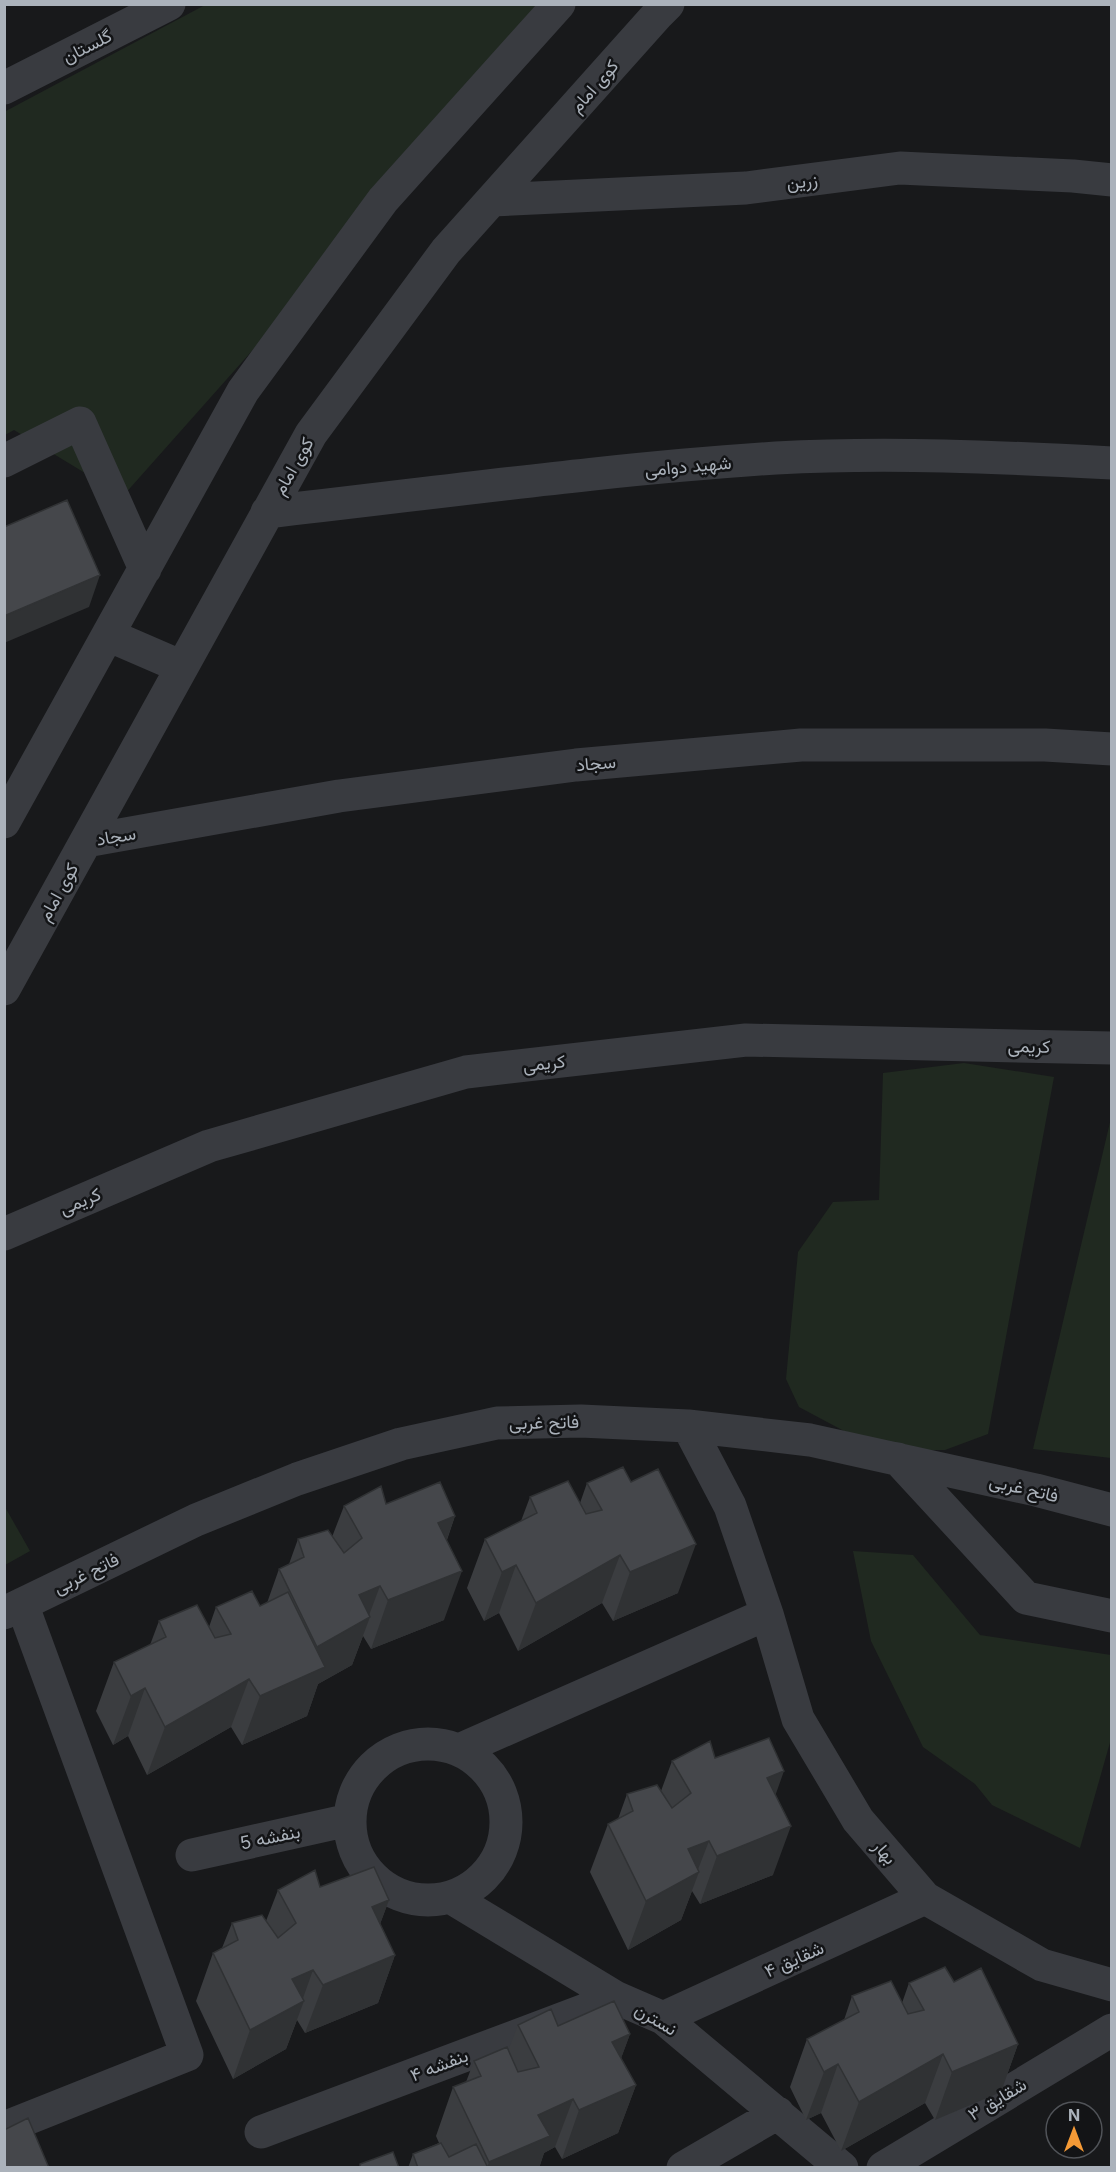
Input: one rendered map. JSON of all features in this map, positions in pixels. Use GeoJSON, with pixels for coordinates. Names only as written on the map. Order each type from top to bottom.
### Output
{"type":"FeatureCollection","features":[{"type":"Feature","properties":{"kind":"street","name":"گلستان"},"geometry":{"type":"LineString","coordinates":[[4,88],[169,4]]}},
{"type":"Feature","properties":{"kind":"street"},"geometry":{"type":"LineString","coordinates":[[4,822],[243,391],[383,200],[559,4]]}},
{"type":"Feature","properties":{"kind":"street","name":"کوی امام"},"geometry":{"type":"LineString","coordinates":[[4,989],[310,434],[446,251],[668,4]]}},
{"type":"Feature","properties":{"kind":"street","name":"زرین"},"geometry":{"type":"LineString","coordinates":[[492,200],[746,188],[900,168],[1112,180]]}},
{"type":"Feature","properties":{"kind":"street"},"geometry":{"type":"LineString","coordinates":[[4,461],[80,423],[145,569]]}},
{"type":"Feature","properties":{"kind":"street","name":"شهید دوامی"},"geometry":{"type":"LineString","coordinates":[[267,512],[604,474],[777,458],[955,455],[1112,463]]}},
{"type":"Feature","properties":{"kind":"street"},"geometry":{"type":"LineString","coordinates":[[108,635],[182,668]]}},
{"type":"Feature","properties":{"kind":"street","name":"سجاد"},"geometry":{"type":"LineString","coordinates":[[86,841],[339,796],[576,765],[801,745],[1045,745],[1112,749]]}},
{"type":"Feature","properties":{"kind":"street","name":"کریمی"},"geometry":{"type":"LineString","coordinates":[[4,1234],[209,1146],[466,1072],[746,1040],[1112,1048]]}},
{"type":"Feature","properties":{"kind":"street","name":"فاتح غربی"},"geometry":{"type":"LineString","coordinates":[[13,1608],[196,1520],[297,1479],[401,1444],[497,1423],[581,1421],[688,1426],[810,1440],[1036,1490],[1112,1510]]}},
{"type":"Feature","properties":{"kind":"street","name":"بهار"},"geometry":{"type":"LineString","coordinates":[[688,1426],[730,1506],[768,1614],[798,1719],[858,1820],[925,1899],[1042,1965],[1112,1985]]}},
{"type":"Feature","properties":{"kind":"street"},"geometry":{"type":"LineString","coordinates":[[898,1460],[1026,1598],[1112,1616]]}},
{"type":"Feature","properties":{"kind":"street"},"geometry":{"type":"LineString","coordinates":[[4,2128],[187,2055],[13,1608]]}},
{"type":"Feature","properties":{"kind":"street"},"geometry":{"type":"LineString","coordinates":[[459,1750],[768,1614]]}},
{"type":"Feature","properties":{"kind":"street"},"geometry":{"type":"LineString","coordinates":[[433,1744],[459,1750],[482,1765],[498,1787],[506,1812],[504,1840],[493,1865],[475,1884],[450,1897],[426,1900],[402,1896],[380,1884],[363,1866],[352,1844],[349,1820],[354,1796],[365,1774],[383,1757],[406,1746],[433,1744]]}},
{"type":"Feature","properties":{"kind":"street","name":"بنفشه 5"},"geometry":{"type":"LineString","coordinates":[[192,1855],[349,1820]]}},
{"type":"Feature","properties":{"kind":"street","name":"نسترن"},"geometry":{"type":"LineString","coordinates":[[450,1897],[617,1998],[663,2018],[842,2168]]}},
{"type":"Feature","properties":{"kind":"street","name":"شقایق ۴"},"geometry":{"type":"LineString","coordinates":[[663,2018],[925,1899]]}},
{"type":"Feature","properties":{"kind":"street","name":"بنفشه ۴"},"geometry":{"type":"LineString","coordinates":[[261,2132],[617,1998]]}},
{"type":"Feature","properties":{"kind":"street","name":"شقایق ۳"},"geometry":{"type":"LineString","coordinates":[[883,2168],[1112,2030]]}},
{"type":"Feature","properties":{"kind":"street"},"geometry":{"type":"LineString","coordinates":[[683,2168],[778,2113]]}},
{"type":"Feature","properties":{"kind":"shaded area"},"geometry":{"type":"Polygon","coordinates":[[[205,5],[559,5],[123,496],[14,430],[5,435],[4,112],[205,5]]]}},
{"type":"Feature","properties":{"kind":"shaded area"},"geometry":{"type":"Polygon","coordinates":[[[964,1063],[1054,1077],[988,1434],[945,1450],[889,1450],[844,1431],[799,1407],[786,1379],[798,1252],[833,1202],[879,1200],[883,1073],[964,1063]]]}},
{"type":"Feature","properties":{"kind":"shaded area"},"geometry":{"type":"Polygon","coordinates":[[[1111,1118],[1111,1458],[1033,1449],[1111,1118]]]}},
{"type":"Feature","properties":{"kind":"shaded area"},"geometry":{"type":"Polygon","coordinates":[[[5,1507],[30,1551],[4,1565],[5,1507]]]}},
{"type":"Feature","properties":{"kind":"shaded area"},"geometry":{"type":"Polygon","coordinates":[[[853,1551],[913,1555],[980,1635],[1111,1655],[1111,1739],[1080,1848],[992,1805],[975,1784],[923,1747],[871,1641],[853,1551]]]}},
{"type":"Feature","properties":{"kind":"building"},"geometry":{"type":"Polygon","coordinates":[[[67,500],[100,575],[4,616],[4,527],[67,500]]]}},
{"type":"Feature","properties":{"kind":"building"},"geometry":{"type":"Polygon","coordinates":[[[623,1467],[631,1482],[658,1469],[696,1544],[630,1572],[620,1555],[536,1603],[516,1565],[502,1572],[485,1539],[537,1513],[530,1497],[568,1481],[586,1514],[602,1510],[587,1483],[623,1467]]]}},
{"type":"Feature","properties":{"kind":"building"},"geometry":{"type":"Polygon","coordinates":[[[440,1482],[455,1516],[438,1523],[462,1571],[388,1600],[380,1586],[359,1595],[370,1617],[317,1647],[279,1569],[304,1557],[298,1539],[328,1530],[344,1553],[362,1538],[344,1506],[381,1486],[386,1504],[440,1482]]]}},
{"type":"Feature","properties":{"kind":"building"},"geometry":{"type":"Polygon","coordinates":[[[252,1591],[260,1606],[288,1592],[325,1667],[260,1696],[249,1679],[165,1727],[145,1688],[131,1696],[114,1662],[166,1637],[159,1621],[197,1605],[215,1638],[231,1634],[216,1607],[252,1591]]]}},
{"type":"Feature","properties":{"kind":"building"},"geometry":{"type":"Polygon","coordinates":[[[769,1738],[784,1771],[767,1778],[791,1826],[717,1856],[709,1841],[688,1849],[699,1872],[646,1901],[608,1824],[633,1811],[627,1794],[657,1785],[672,1808],[691,1793],[672,1761],[710,1741],[715,1758],[769,1738]]]}},
{"type":"Feature","properties":{"kind":"building"},"geometry":{"type":"Polygon","coordinates":[[[374,1867],[389,1900],[372,1907],[395,1955],[323,1985],[313,1970],[292,1979],[304,2001],[250,2030],[213,1953],[238,1940],[232,1923],[262,1915],[278,1938],[296,1923],[278,1890],[315,1870],[320,1887],[374,1867]]]}},
{"type":"Feature","properties":{"kind":"building"},"geometry":{"type":"Polygon","coordinates":[[[945,1967],[954,1982],[981,1968],[1018,2044],[952,2072],[943,2054],[859,2102],[838,2064],[824,2072],[807,2039],[859,2012],[852,1996],[891,1981],[908,2014],[924,2010],[909,1983],[945,1967]]]}},
{"type":"Feature","properties":{"kind":"building"},"geometry":{"type":"Polygon","coordinates":[[[614,2001],[630,2034],[612,2042],[636,2085],[579,2110],[573,2099],[538,2115],[550,2136],[489,2162],[453,2087],[481,2076],[474,2061],[507,2047],[518,2072],[539,2067],[518,2025],[551,2009],[558,2026],[614,2001]]]}},
{"type":"Feature","properties":{"kind":"building"},"geometry":{"type":"Polygon","coordinates":[[[28,2118],[49,2168],[4,2168],[4,2130],[28,2118]]]}},
{"type":"Feature","properties":{"kind":"building"},"geometry":{"type":"Polygon","coordinates":[[[441,2143],[449,2157],[476,2144],[488,2168],[418,2168],[413,2154],[441,2143]]]}},
{"type":"Feature","properties":{"kind":"building"},"geometry":{"type":"Polygon","coordinates":[[[393,2152],[399,2168],[360,2168],[360,2164],[393,2152]]]}}]}
